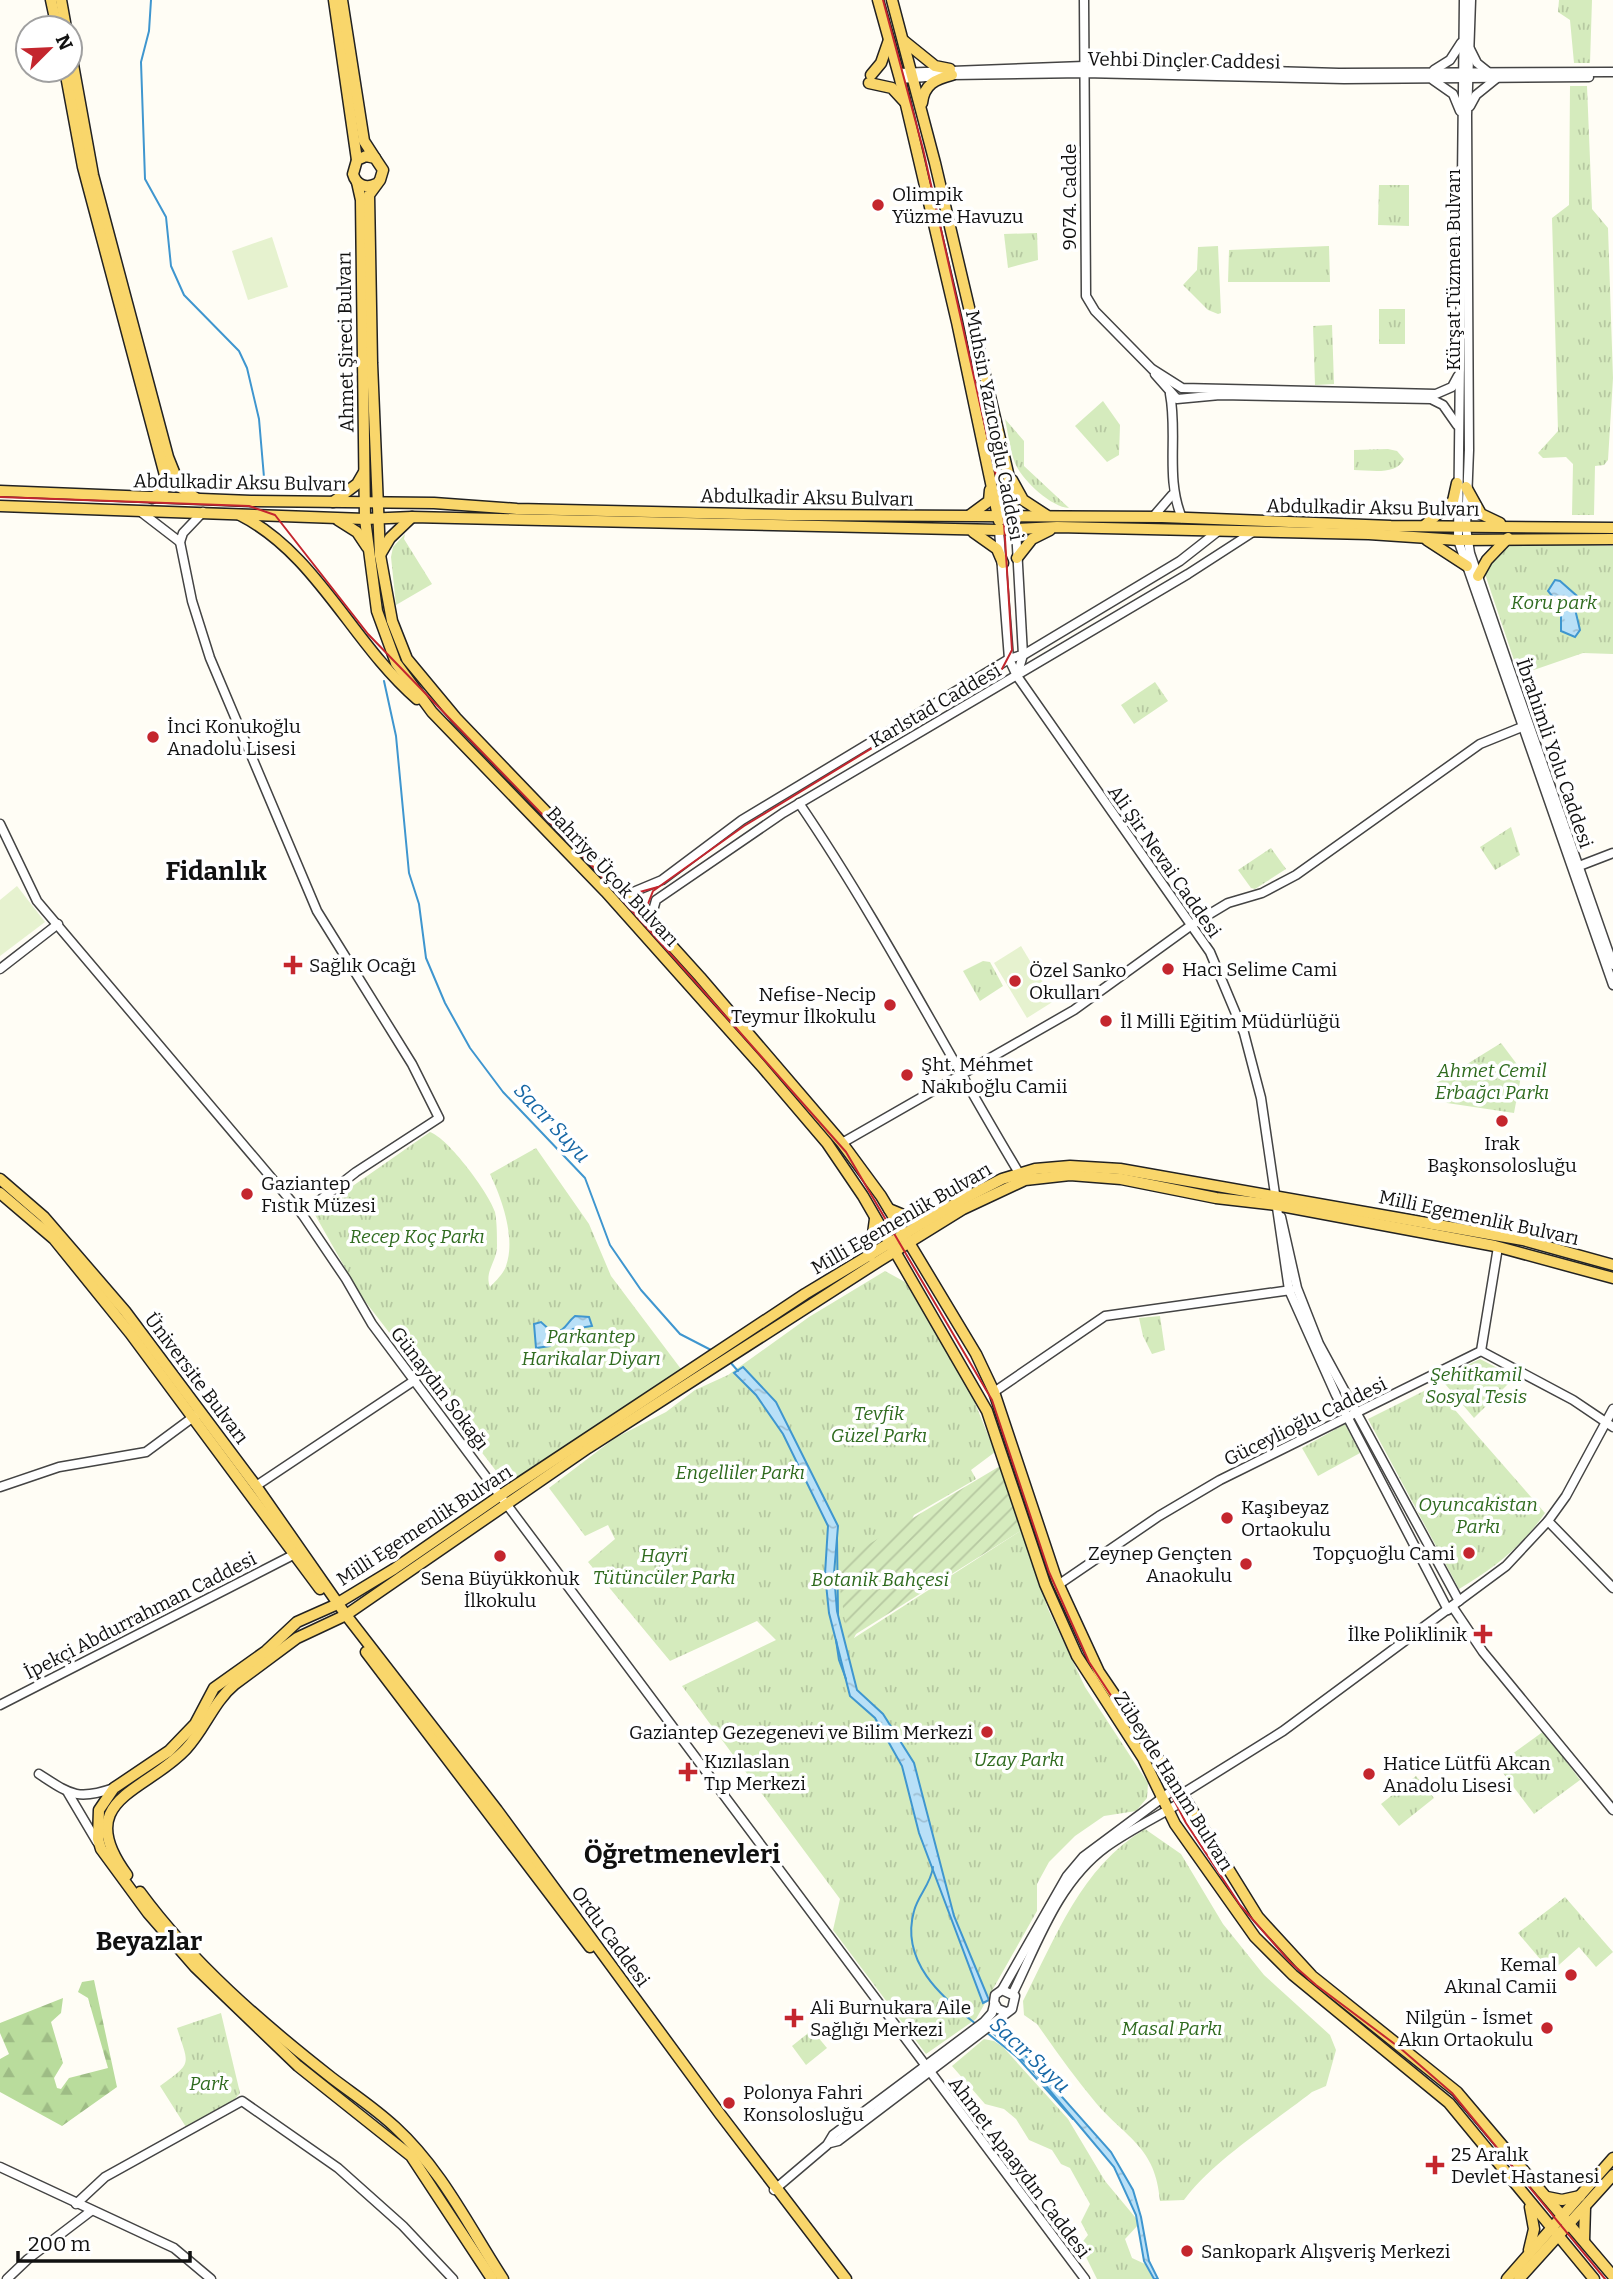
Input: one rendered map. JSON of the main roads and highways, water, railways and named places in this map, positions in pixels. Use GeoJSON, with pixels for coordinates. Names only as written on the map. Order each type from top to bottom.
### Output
{"type":"FeatureCollection","features":[{"type":"Feature","properties":{"kind":"main road"},"geometry":{"type":"LineString","coordinates":[[334,0],[357,160],[353,169],[357,182],[367,186],[376,184],[383,170],[364,141],[342,0]]}},
{"type":"Feature","properties":{"kind":"main road","name":"Muhsin Yazıcıoğlu Caddesi"},"geometry":{"type":"LineString","coordinates":[[878,0],[906,103],[999,517],[999,530]]}},
{"type":"Feature","properties":{"kind":"main road","name":"Muhsin Yazıcıoğlu Caddesi"},"geometry":{"type":"LineString","coordinates":[[892,0],[921,107],[1009,473],[1016,529]]}},
{"type":"Feature","properties":{"kind":"main road"},"geometry":{"type":"LineString","coordinates":[[902,39],[924,60],[951,72],[928,86],[923,94],[921,107]]}},
{"type":"Feature","properties":{"kind":"main road"},"geometry":{"type":"LineString","coordinates":[[889,40],[886,53],[870,79],[892,88],[906,103]]}},
{"type":"Feature","properties":{"kind":"main road"},"geometry":{"type":"LineString","coordinates":[[68,84],[83,167],[166,485],[163,491],[151,498]]}},
{"type":"Feature","properties":{"kind":"main road"},"geometry":{"type":"LineString","coordinates":[[76,84],[93,176],[177,481],[197,499]]}},
{"type":"Feature","properties":{"kind":"main road"},"geometry":{"type":"LineString","coordinates":[[357,160],[366,156],[375,158]]}},
{"type":"Feature","properties":{"kind":"main road","name":"Ahmet Şireci Bulvarı"},"geometry":{"type":"LineString","coordinates":[[357,182],[361,200],[360,295],[365,502]]}},
{"type":"Feature","properties":{"kind":"main road","name":"Bahriye Üçok Bulvarı"},"geometry":{"type":"LineString","coordinates":[[376,184],[369,195],[369,204],[380,555],[395,632],[416,672],[626,894],[842,1143],[908,1239]]}},
{"type":"Feature","properties":{"kind":"main road"},"geometry":{"type":"LineString","coordinates":[[333,503],[357,484],[366,468]]}},
{"type":"Feature","properties":{"kind":"main road"},"geometry":{"type":"LineString","coordinates":[[965,517],[978,512],[989,500],[989,472]]}},
{"type":"Feature","properties":{"kind":"main road"},"geometry":{"type":"LineString","coordinates":[[1009,473],[1030,507],[1059,522]]}},
{"type":"Feature","properties":{"kind":"main road"},"geometry":{"type":"LineString","coordinates":[[166,485],[173,485],[177,481]]}},
{"type":"Feature","properties":{"kind":"main road"},"geometry":{"type":"LineString","coordinates":[[1424,525],[1437,517],[1453,500],[1462,485],[1481,514],[1508,525]]}},
{"type":"Feature","properties":{"kind":"main road","name":"Abdulkadir Aksu Bulvarı"},"geometry":{"type":"LineString","coordinates":[[0,491],[151,498],[378,502],[517,509],[999,517],[1217,532],[1254,531],[1463,540],[1613,539]]}},
{"type":"Feature","properties":{"kind":"main road","name":"Bahriye Üçok Bulvarı"},"geometry":{"type":"LineString","coordinates":[[365,502],[368,550],[383,634],[396,663],[432,712],[607,892],[827,1143],[892,1249]]}},
{"type":"Feature","properties":{"kind":"main road","name":"Abdulkadir Aksu Bulvarı"},"geometry":{"type":"LineString","coordinates":[[0,506],[365,519],[412,517],[999,530],[1059,522],[1153,517],[1461,527],[1508,525],[1613,528]]}},
{"type":"Feature","properties":{"kind":"main road"},"geometry":{"type":"LineString","coordinates":[[236,513],[261,526],[283,543],[394,679],[432,712]]}},
{"type":"Feature","properties":{"kind":"main road"},"geometry":{"type":"LineString","coordinates":[[331,517],[357,532],[368,550]]}},
{"type":"Feature","properties":{"kind":"main road"},"geometry":{"type":"LineString","coordinates":[[380,555],[390,538],[412,517]]}},
{"type":"Feature","properties":{"kind":"main road"},"geometry":{"type":"LineString","coordinates":[[1017,558],[1032,539],[1059,522]]}},
{"type":"Feature","properties":{"kind":"main road"},"geometry":{"type":"LineString","coordinates":[[962,529],[989,541],[1003,562]]}},
{"type":"Feature","properties":{"kind":"main road"},"geometry":{"type":"LineString","coordinates":[[1424,538],[1467,566]]}},
{"type":"Feature","properties":{"kind":"main road"},"geometry":{"type":"LineString","coordinates":[[1478,576],[1487,560],[1508,538]]}},
{"type":"Feature","properties":{"kind":"main road","name":"Milli Egemenlik Bulvarı"},"geometry":{"type":"LineString","coordinates":[[503,2279],[461,2210],[418,2150],[394,2126],[290,2043],[200,1959],[144,1899],[120,1865],[108,1839],[106,1825],[114,1804],[187,1748],[225,1692],[297,1638],[343,1616],[503,1499],[805,1294],[892,1249],[961,1200],[1019,1173],[1060,1166],[1119,1169],[1276,1200],[1523,1240],[1613,1265]]}},
{"type":"Feature","properties":{"kind":"main road","name":"Milli Egemenlik Bulvarı"},"geometry":{"type":"LineString","coordinates":[[926,1227],[1000,1191],[1047,1176],[1070,1174],[1121,1179],[1216,1198],[1276,1200],[1498,1247],[1613,1278]]}},
{"type":"Feature","properties":{"kind":"main road","name":"Üniversite Bulvarı"},"geometry":{"type":"LineString","coordinates":[[0,1180],[44,1217],[125,1311],[295,1554],[335,1604]]}},
{"type":"Feature","properties":{"kind":"main road","name":"Üniversite Bulvarı"},"geometry":{"type":"LineString","coordinates":[[0,1193],[54,1239],[256,1486],[343,1616]]}},
{"type":"Feature","properties":{"kind":"main road"},"geometry":{"type":"LineString","coordinates":[[889,1209],[926,1227],[921,1245],[922,1264]]}},
{"type":"Feature","properties":{"kind":"main road"},"geometry":{"type":"LineString","coordinates":[[875,1218],[875,1258],[901,1263]]}},
{"type":"Feature","properties":{"kind":"main road","name":"Zübeyde Hanım Bulvarı"},"geometry":{"type":"LineString","coordinates":[[908,1239],[976,1354],[994,1392],[1058,1585],[1099,1672],[1182,1794],[1232,1878],[1274,1936],[1312,1976],[1457,2092],[1613,2276]]}},
{"type":"Feature","properties":{"kind":"main road","name":"Zübeyde Hanım Bulvarı"},"geometry":{"type":"LineString","coordinates":[[892,1249],[941,1326],[987,1411],[1035,1559],[1064,1630],[1088,1676],[1153,1777],[1175,1824],[1255,1937],[1293,1975],[1449,2102],[1594,2279]]}},
{"type":"Feature","properties":{"kind":"main road","name":"Milli Egemenlik Bulvarı"},"geometry":{"type":"LineString","coordinates":[[492,2279],[438,2192],[411,2156],[298,2066],[201,1974],[148,1913],[102,1849],[98,1839],[99,1810],[114,1787],[152,1764],[183,1738],[195,1724],[214,1688],[225,1677],[260,1655],[298,1622],[335,1604],[394,1569],[718,1367],[875,1258]]}},
{"type":"Feature","properties":{"kind":"main road","name":"Ordu Caddesi"},"geometry":{"type":"LineString","coordinates":[[343,1616],[497,1810],[720,2115],[844,2279]]}},
{"type":"Feature","properties":{"kind":"main road"},"geometry":{"type":"LineString","coordinates":[[1584,2241],[1583,2201],[1613,2158]]}},
{"type":"Feature","properties":{"kind":"main road"},"geometry":{"type":"LineString","coordinates":[[1519,2279],[1540,2256],[1566,2219],[1613,2177]]}},
{"type":"Feature","properties":{"kind":"main road"},"geometry":{"type":"LineString","coordinates":[[1545,2196],[1583,2201]]}},
{"type":"Feature","properties":{"kind":"main road"},"geometry":{"type":"LineString","coordinates":[[1527,2200],[1534,2229],[1527,2254]]}},
{"type":"Feature","properties":{"kind":"main road"},"geometry":{"type":"LineString","coordinates":[[1507,2279],[1527,2254],[1554,2233]]}},
{"type":"Feature","properties":{"kind":"main road"},"geometry":{"type":"LineString","coordinates":[[1540,2256],[1553,2250],[1570,2252]]}},
{"type":"Feature","properties":{"kind":"water"},"geometry":{"type":"Polygon","coordinates":[[[1555,580],[1560,581],[1577,596],[1575,609],[1580,630],[1575,637],[1561,631],[1561,607],[1548,591],[1555,580]]]}},
{"type":"Feature","properties":{"kind":"water"},"geometry":{"type":"Polygon","coordinates":[[[575,1316],[589,1317],[592,1326],[573,1329],[550,1346],[536,1348],[534,1324],[541,1322],[552,1332],[563,1329],[575,1316]]]}},
{"type":"Feature","properties":{"kind":"water"},"geometry":{"type":"Polygon","coordinates":[[[743,1367],[776,1402],[838,1526],[834,1574],[837,1611],[857,1690],[883,1714],[914,1763],[954,1916],[989,2000],[983,2003],[919,1833],[902,1766],[875,1718],[850,1696],[829,1613],[825,1574],[828,1526],[783,1434],[756,1395],[734,1373],[743,1367]]]}},
{"type":"Feature","properties":{"kind":"water"},"geometry":{"type":"Polygon","coordinates":[[[1000,2027],[1111,2152],[1133,2190],[1149,2261],[1158,2279],[1154,2279],[1144,2261],[1136,2215],[1114,2167],[1030,2067],[994,2034],[1000,2027]]]}},
{"type":"Feature","properties":{"kind":"waterway"},"geometry":{"type":"LineString","coordinates":[[151,0],[149,31],[141,62],[145,179],[166,217],[171,266],[184,295],[239,351],[247,368],[259,419],[265,489]]}},
{"type":"Feature","properties":{"kind":"waterway","name":"Sacır Suyu"},"geometry":{"type":"LineString","coordinates":[[384,681],[396,736],[409,873],[419,904],[426,958],[445,1003],[470,1048],[503,1092],[585,1178],[610,1245],[641,1290],[680,1334],[711,1350]]}},
{"type":"Feature","properties":{"kind":"waterway","name":"Sacır Suyu"},"geometry":{"type":"LineString","coordinates":[[730,1362],[738,1371]]}},
{"type":"Feature","properties":{"kind":"waterway","name":"Sacır Suyu"},"geometry":{"type":"LineString","coordinates":[[837,1539],[838,1614]]}},
{"type":"Feature","properties":{"kind":"waterway","name":"Sacır Suyu"},"geometry":{"type":"LineString","coordinates":[[836,1640],[846,1679]]}},
{"type":"Feature","properties":{"kind":"waterway","name":"Sacır Suyu"},"geometry":{"type":"LineString","coordinates":[[933,1867],[914,1911],[911,1929],[913,1946],[918,1962],[937,1990],[976,2024]]}},
{"type":"Feature","properties":{"kind":"waterway","name":"Sacır Suyu"},"geometry":{"type":"LineString","coordinates":[[986,2032],[1017,2057],[1073,2119]]}},
{"type":"Feature","properties":{"kind":"tram line"},"geometry":{"type":"LineString","coordinates":[[650,926],[646,909],[653,891],[744,826],[1002,669],[1012,650],[1003,507],[923,149],[883,0]]}},
{"type":"Feature","properties":{"kind":"tram line"},"geometry":{"type":"LineString","coordinates":[[0,497],[249,506],[275,515],[368,634],[596,870],[846,1152],[992,1400],[1049,1572],[1089,1662],[1152,1758],[1186,1823],[1240,1905],[1291,1963],[1400,2048],[1452,2093],[1605,2279]]}},
{"type":"Feature","properties":{"kind":"tram line"},"geometry":{"type":"LineString","coordinates":[[612,882],[636,893],[658,887]]}},
{"type":"Feature","properties":{"kind":"place","name":"Olimpik Yüzme Havuzu"},"geometry":{"type":"Point","coordinates":[878,205]}},
{"type":"Feature","properties":{"kind":"place","name":"İnci Konukoğlu Anadolu Lisesi"},"geometry":{"type":"Point","coordinates":[153,737]}},
{"type":"Feature","properties":{"kind":"place","name":"Sağlık Ocağı"},"geometry":{"type":"Point","coordinates":[293,965]}},
{"type":"Feature","properties":{"kind":"place","name":"Hacı Selime Cami"},"geometry":{"type":"Point","coordinates":[1168,969]}},
{"type":"Feature","properties":{"kind":"place","name":"Özel Sanko Okulları"},"geometry":{"type":"Point","coordinates":[1015,981]}},
{"type":"Feature","properties":{"kind":"place","name":"Nefise-Necip Teymur İlkokulu"},"geometry":{"type":"Point","coordinates":[890,1005]}},
{"type":"Feature","properties":{"kind":"place","name":"İl Milli Eğitim Müdürlüğü"},"geometry":{"type":"Point","coordinates":[1106,1021]}},
{"type":"Feature","properties":{"kind":"place","name":"Şht. Mehmet Nakıboğlu Camii"},"geometry":{"type":"Point","coordinates":[907,1075]}},
{"type":"Feature","properties":{"kind":"place","name":"Irak Başkonsolosluğu"},"geometry":{"type":"Point","coordinates":[1502,1121]}},
{"type":"Feature","properties":{"kind":"place","name":"Gaziantep Fıstık Müzesi"},"geometry":{"type":"Point","coordinates":[247,1194]}},
{"type":"Feature","properties":{"kind":"place","name":"Kaşıbeyaz Ortaokulu"},"geometry":{"type":"Point","coordinates":[1227,1518]}},
{"type":"Feature","properties":{"kind":"place","name":"Topçuoğlu Cami"},"geometry":{"type":"Point","coordinates":[1469,1553]}},
{"type":"Feature","properties":{"kind":"place","name":"Sena Büyükkonuk İlkokulu"},"geometry":{"type":"Point","coordinates":[500,1556]}},
{"type":"Feature","properties":{"kind":"place","name":"Zeynep Gençten Anaokulu"},"geometry":{"type":"Point","coordinates":[1246,1564]}},
{"type":"Feature","properties":{"kind":"place","name":"İlke Poliklinik"},"geometry":{"type":"Point","coordinates":[1483,1634]}},
{"type":"Feature","properties":{"kind":"place","name":"Gaziantep Gezegenevi ve Bilim Merkezi"},"geometry":{"type":"Point","coordinates":[987,1732]}},
{"type":"Feature","properties":{"kind":"place","name":"Kızılaslan Tıp Merkezi"},"geometry":{"type":"Point","coordinates":[688,1772]}},
{"type":"Feature","properties":{"kind":"place","name":"Hatice Lütfü Akcan Anadolu Lisesi"},"geometry":{"type":"Point","coordinates":[1369,1774]}},
{"type":"Feature","properties":{"kind":"place","name":"Kemal Akınal Camii"},"geometry":{"type":"Point","coordinates":[1571,1975]}},
{"type":"Feature","properties":{"kind":"place","name":"Ali Burnukara Aile Sağlığı Merkezi"},"geometry":{"type":"Point","coordinates":[794,2018]}},
{"type":"Feature","properties":{"kind":"place","name":"Nilgün - İsmet Akın Ortaokulu"},"geometry":{"type":"Point","coordinates":[1547,2028]}},
{"type":"Feature","properties":{"kind":"place","name":"Polonya Fahri Konsolosluğu"},"geometry":{"type":"Point","coordinates":[729,2103]}},
{"type":"Feature","properties":{"kind":"place","name":"25 Aralık Devlet Hastanesi"},"geometry":{"type":"Point","coordinates":[1435,2165]}},
{"type":"Feature","properties":{"kind":"place","name":"Sankopark Alışveriş Merkezi"},"geometry":{"type":"Point","coordinates":[1187,2251]}},
{"type":"Feature","properties":{"kind":"district","name":"Fidanlık"},"geometry":{"type":"Point","coordinates":[216,871]}},
{"type":"Feature","properties":{"kind":"district","name":"Öğretmenevleri"},"geometry":{"type":"Point","coordinates":[682,1854]}},
{"type":"Feature","properties":{"kind":"district","name":"Beyazlar"},"geometry":{"type":"Point","coordinates":[149,1941]}},
{"type":"Feature","properties":{"kind":"park label","name":"Koru park"},"geometry":{"type":"Point","coordinates":[1554,602]}},
{"type":"Feature","properties":{"kind":"park label","name":"Ahmet Cemil Erbağcı Parkı"},"geometry":{"type":"Point","coordinates":[1492,1081]}},
{"type":"Feature","properties":{"kind":"park label","name":"Recep Koç Parkı"},"geometry":{"type":"Point","coordinates":[417,1236]}},
{"type":"Feature","properties":{"kind":"park label","name":"Parkantep Harikalar Diyarı"},"geometry":{"type":"Point","coordinates":[591,1347]}},
{"type":"Feature","properties":{"kind":"park label","name":"Şehitkamil Sosyal Tesis"},"geometry":{"type":"Point","coordinates":[1476,1385]}},
{"type":"Feature","properties":{"kind":"park label","name":"Tevfik Güzel Parkı"},"geometry":{"type":"Point","coordinates":[879,1424]}},
{"type":"Feature","properties":{"kind":"park label","name":"Engelliler Parkı"},"geometry":{"type":"Point","coordinates":[740,1472]}},
{"type":"Feature","properties":{"kind":"park label","name":"Oyuncakistan Parkı"},"geometry":{"type":"Point","coordinates":[1478,1515]}},
{"type":"Feature","properties":{"kind":"park label","name":"Hayri Tütüncüler Parkı"},"geometry":{"type":"Point","coordinates":[664,1566]}},
{"type":"Feature","properties":{"kind":"park label","name":"Botanik Bahçesi"},"geometry":{"type":"Point","coordinates":[880,1579]}},
{"type":"Feature","properties":{"kind":"park label","name":"Uzay Parkı"},"geometry":{"type":"Point","coordinates":[1019,1759]}},
{"type":"Feature","properties":{"kind":"park label","name":"Masal Parkı"},"geometry":{"type":"Point","coordinates":[1172,2028]}},
{"type":"Feature","properties":{"kind":"park label","name":"Park"},"geometry":{"type":"Point","coordinates":[209,2083]}}]}
